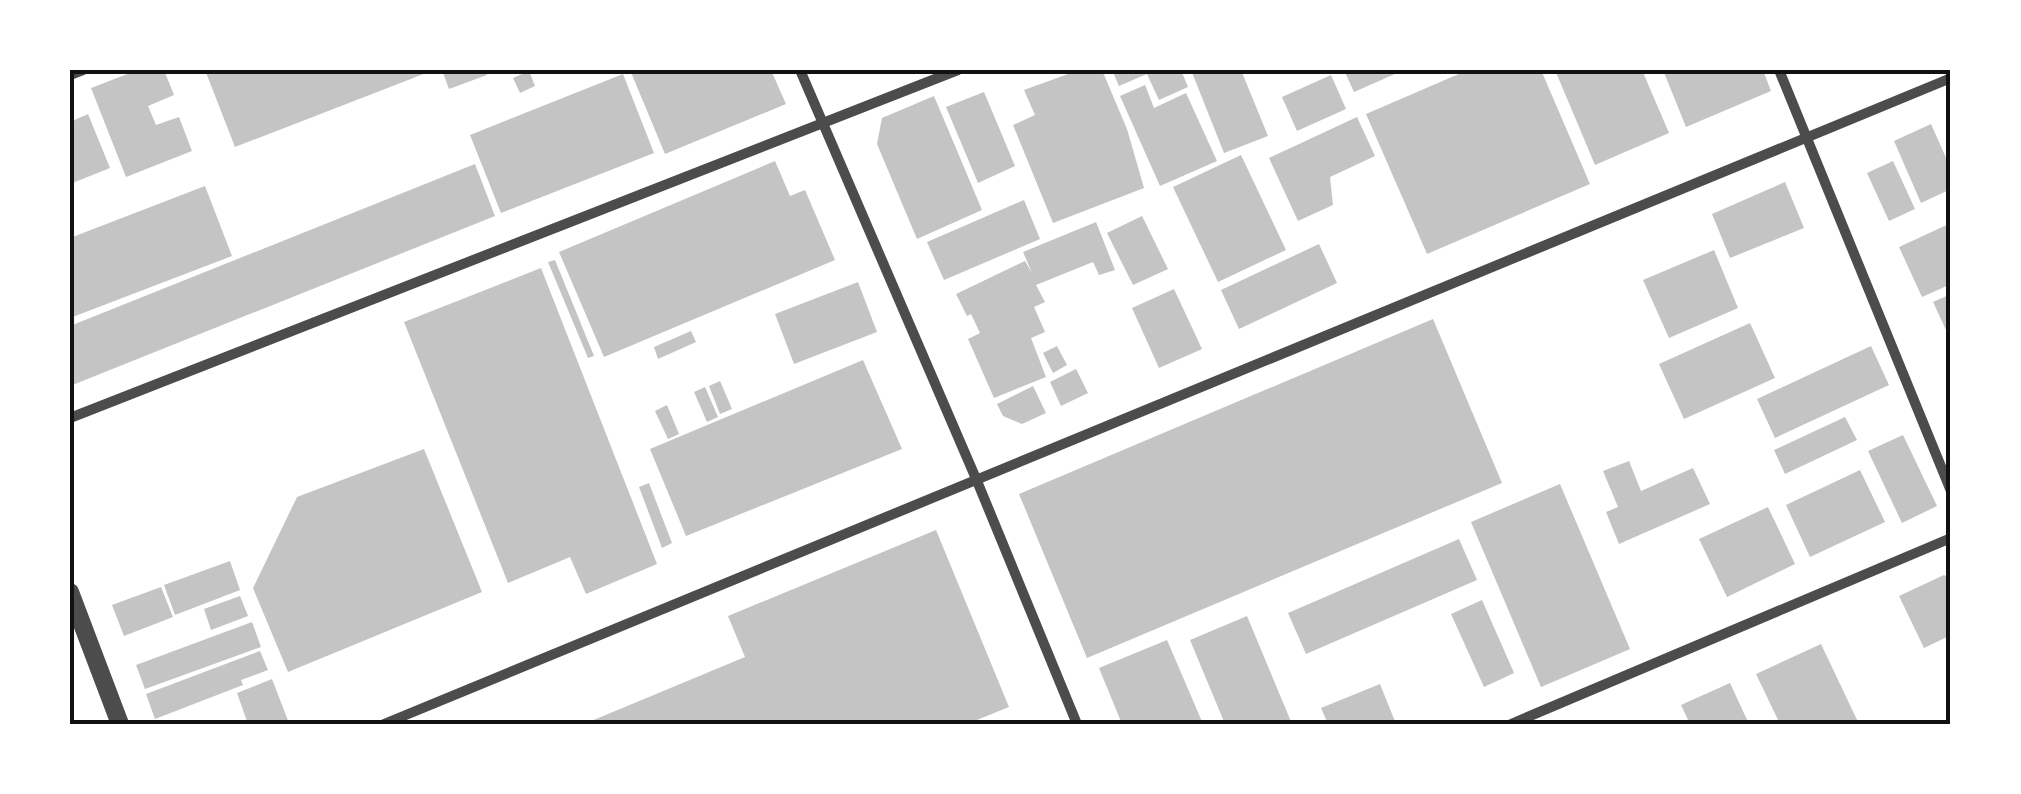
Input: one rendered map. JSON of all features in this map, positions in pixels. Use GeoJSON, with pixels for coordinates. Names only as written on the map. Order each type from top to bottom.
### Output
{"type":"FeatureCollection","features":[{"type":"Feature","properties":{"kind":"street"},"geometry":{"type":"LineString","coordinates":[[70,75],[83,70]]}},
{"type":"Feature","properties":{"kind":"street"},"geometry":{"type":"LineString","coordinates":[[800,70],[1077,724]]}},
{"type":"Feature","properties":{"kind":"street"},"geometry":{"type":"LineString","coordinates":[[70,418],[958,70]]}},
{"type":"Feature","properties":{"kind":"street"},"geometry":{"type":"LineString","coordinates":[[1779,70],[1951,492]]}},
{"type":"Feature","properties":{"kind":"street"},"geometry":{"type":"LineString","coordinates":[[384,724],[1951,78]]}},
{"type":"Feature","properties":{"kind":"street"},"geometry":{"type":"LineString","coordinates":[[1511,724],[1951,538]]}},
{"type":"Feature","properties":{"kind":"street"},"geometry":{"type":"LineString","coordinates":[[70,592],[120,724]]}},
{"type":"Feature","properties":{"kind":"building"},"geometry":{"type":"Polygon","coordinates":[[[138,70],[164,70],[174,95],[148,106],[156,125],[179,117],[192,151],[126,177],[91,88],[138,70]]]}},
{"type":"Feature","properties":{"kind":"building"},"geometry":{"type":"Polygon","coordinates":[[[205,70],[434,70],[235,147],[205,70]]]}},
{"type":"Feature","properties":{"kind":"building"},"geometry":{"type":"Polygon","coordinates":[[[442,70],[485,70],[487,75],[449,89],[442,70]]]}},
{"type":"Feature","properties":{"kind":"building"},"geometry":{"type":"Polygon","coordinates":[[[630,70],[771,70],[786,104],[665,154],[630,70]]]}},
{"type":"Feature","properties":{"kind":"building"},"geometry":{"type":"Polygon","coordinates":[[[1079,70],[1102,70],[1127,129],[1144,188],[1053,223],[1013,125],[1035,115],[1024,90],[1079,70]]]}},
{"type":"Feature","properties":{"kind":"building"},"geometry":{"type":"Polygon","coordinates":[[[1112,70],[1181,70],[1188,87],[1159,100],[1147,74],[1119,86],[1112,70]]]}},
{"type":"Feature","properties":{"kind":"building"},"geometry":{"type":"Polygon","coordinates":[[[1191,70],[1241,70],[1268,136],[1224,153],[1191,70]]]}},
{"type":"Feature","properties":{"kind":"building"},"geometry":{"type":"Polygon","coordinates":[[[1344,70],[1404,70],[1354,92],[1344,70]]]}},
{"type":"Feature","properties":{"kind":"building"},"geometry":{"type":"Polygon","coordinates":[[[1468,70],[1541,70],[1590,184],[1427,254],[1366,114],[1468,70]]]}},
{"type":"Feature","properties":{"kind":"building"},"geometry":{"type":"Polygon","coordinates":[[[1555,70],[1642,70],[1669,133],[1595,165],[1555,70]]]}},
{"type":"Feature","properties":{"kind":"building"},"geometry":{"type":"Polygon","coordinates":[[[1663,70],[1763,70],[1771,91],[1686,127],[1663,70]]]}},
{"type":"Feature","properties":{"kind":"building"},"geometry":{"type":"Polygon","coordinates":[[[529,71],[535,86],[520,93],[513,78],[529,71]]]}},
{"type":"Feature","properties":{"kind":"building"},"geometry":{"type":"Polygon","coordinates":[[[623,74],[654,153],[501,213],[470,135],[623,74]]]}},
{"type":"Feature","properties":{"kind":"building"},"geometry":{"type":"Polygon","coordinates":[[[1331,75],[1346,109],[1297,131],[1282,97],[1331,75]]]}},
{"type":"Feature","properties":{"kind":"building"},"geometry":{"type":"Polygon","coordinates":[[[1145,85],[1154,108],[1186,93],[1217,161],[1160,186],[1120,96],[1145,85]]]}},
{"type":"Feature","properties":{"kind":"building"},"geometry":{"type":"Polygon","coordinates":[[[984,92],[1015,166],[978,183],[946,107],[984,92]]]}},
{"type":"Feature","properties":{"kind":"building"},"geometry":{"type":"Polygon","coordinates":[[[934,96],[982,210],[917,239],[877,144],[882,118],[934,96]]]}},
{"type":"Feature","properties":{"kind":"building"},"geometry":{"type":"Polygon","coordinates":[[[88,114],[110,168],[70,184],[70,122],[88,114]]]}},
{"type":"Feature","properties":{"kind":"building"},"geometry":{"type":"Polygon","coordinates":[[[1357,117],[1375,156],[1330,177],[1333,205],[1298,221],[1269,158],[1357,117]]]}},
{"type":"Feature","properties":{"kind":"building"},"geometry":{"type":"Polygon","coordinates":[[[1931,124],[1951,169],[1951,189],[1921,203],[1894,141],[1931,124]]]}},
{"type":"Feature","properties":{"kind":"building"},"geometry":{"type":"Polygon","coordinates":[[[1241,155],[1286,250],[1218,282],[1173,187],[1241,155]]]}},
{"type":"Feature","properties":{"kind":"building"},"geometry":{"type":"Polygon","coordinates":[[[775,161],[790,196],[805,190],[835,260],[604,357],[559,252],[775,161]]]}},
{"type":"Feature","properties":{"kind":"building"},"geometry":{"type":"Polygon","coordinates":[[[1893,161],[1915,209],[1889,221],[1867,173],[1893,161]]]}},
{"type":"Feature","properties":{"kind":"building"},"geometry":{"type":"Polygon","coordinates":[[[475,164],[495,216],[70,386],[70,326],[475,164]]]}},
{"type":"Feature","properties":{"kind":"building"},"geometry":{"type":"Polygon","coordinates":[[[1785,182],[1804,228],[1730,258],[1712,214],[1785,182]]]}},
{"type":"Feature","properties":{"kind":"building"},"geometry":{"type":"Polygon","coordinates":[[[205,186],[232,256],[70,318],[70,238],[205,186]]]}},
{"type":"Feature","properties":{"kind":"building"},"geometry":{"type":"Polygon","coordinates":[[[1024,200],[1040,239],[944,280],[927,242],[1024,200]]]}},
{"type":"Feature","properties":{"kind":"building"},"geometry":{"type":"Polygon","coordinates":[[[1142,216],[1168,269],[1133,285],[1107,233],[1142,216]]]}},
{"type":"Feature","properties":{"kind":"building"},"geometry":{"type":"Polygon","coordinates":[[[1096,222],[1115,270],[1099,275],[1093,262],[1036,285],[1045,302],[1034,307],[1045,332],[1031,338],[1046,377],[994,398],[968,339],[980,333],[956,294],[1025,261],[1032,273],[1023,252],[1096,222]]]}},
{"type":"Feature","properties":{"kind":"building"},"geometry":{"type":"Polygon","coordinates":[[[1951,223],[1951,284],[1922,297],[1899,247],[1951,223]]]}},
{"type":"Feature","properties":{"kind":"building"},"geometry":{"type":"Polygon","coordinates":[[[1319,244],[1337,283],[1239,329],[1221,290],[1319,244]]]}},
{"type":"Feature","properties":{"kind":"building"},"geometry":{"type":"Polygon","coordinates":[[[1714,250],[1738,308],[1669,338],[1643,280],[1714,250]]]}},
{"type":"Feature","properties":{"kind":"building"},"geometry":{"type":"Polygon","coordinates":[[[555,260],[594,356],[588,358],[548,262],[555,260]]]}},
{"type":"Feature","properties":{"kind":"building"},"geometry":{"type":"Polygon","coordinates":[[[541,268],[657,564],[586,594],[570,557],[508,583],[404,322],[541,268]]]}},
{"type":"Feature","properties":{"kind":"building"},"geometry":{"type":"Polygon","coordinates":[[[858,282],[877,332],[794,364],[775,314],[858,282]]]}},
{"type":"Feature","properties":{"kind":"building"},"geometry":{"type":"Polygon","coordinates":[[[1174,289],[1202,349],[1159,368],[1132,308],[1174,289]]]}},
{"type":"Feature","properties":{"kind":"building"},"geometry":{"type":"Polygon","coordinates":[[[1951,294],[1951,341],[1933,302],[1951,294]]]}},
{"type":"Feature","properties":{"kind":"building"},"geometry":{"type":"Polygon","coordinates":[[[1433,319],[1502,483],[1087,658],[1019,494],[1433,319]]]}},
{"type":"Feature","properties":{"kind":"building"},"geometry":{"type":"Polygon","coordinates":[[[1750,323],[1775,378],[1684,419],[1659,364],[1750,323]]]}},
{"type":"Feature","properties":{"kind":"building"},"geometry":{"type":"Polygon","coordinates":[[[691,331],[696,342],[658,359],[654,347],[691,331]]]}},
{"type":"Feature","properties":{"kind":"building"},"geometry":{"type":"Polygon","coordinates":[[[1057,346],[1067,365],[1053,373],[1043,353],[1057,346]]]}},
{"type":"Feature","properties":{"kind":"building"},"geometry":{"type":"Polygon","coordinates":[[[1871,346],[1889,385],[1775,438],[1757,399],[1871,346]]]}},
{"type":"Feature","properties":{"kind":"building"},"geometry":{"type":"Polygon","coordinates":[[[863,360],[902,449],[686,536],[650,449],[863,360]]]}},
{"type":"Feature","properties":{"kind":"building"},"geometry":{"type":"Polygon","coordinates":[[[1076,369],[1088,393],[1061,406],[1050,382],[1076,369]]]}},
{"type":"Feature","properties":{"kind":"building"},"geometry":{"type":"Polygon","coordinates":[[[720,381],[732,409],[720,414],[709,386],[720,381]]]}},
{"type":"Feature","properties":{"kind":"building"},"geometry":{"type":"Polygon","coordinates":[[[1033,386],[1046,413],[1022,424],[1003,416],[997,404],[1033,386]]]}},
{"type":"Feature","properties":{"kind":"building"},"geometry":{"type":"Polygon","coordinates":[[[705,387],[718,417],[707,422],[694,392],[705,387]]]}},
{"type":"Feature","properties":{"kind":"building"},"geometry":{"type":"Polygon","coordinates":[[[667,405],[679,434],[668,439],[655,411],[667,405]]]}},
{"type":"Feature","properties":{"kind":"building"},"geometry":{"type":"Polygon","coordinates":[[[1845,417],[1857,440],[1785,474],[1774,450],[1845,417]]]}},
{"type":"Feature","properties":{"kind":"building"},"geometry":{"type":"Polygon","coordinates":[[[1903,435],[1937,506],[1902,523],[1868,451],[1903,435]]]}},
{"type":"Feature","properties":{"kind":"building"},"geometry":{"type":"Polygon","coordinates":[[[424,449],[482,592],[288,672],[253,588],[297,497],[424,449]]]}},
{"type":"Feature","properties":{"kind":"building"},"geometry":{"type":"Polygon","coordinates":[[[1629,461],[1641,491],[1693,468],[1710,504],[1619,544],[1606,512],[1618,507],[1603,471],[1629,461]]]}},
{"type":"Feature","properties":{"kind":"building"},"geometry":{"type":"Polygon","coordinates":[[[1860,470],[1885,522],[1810,557],[1786,505],[1860,470]]]}},
{"type":"Feature","properties":{"kind":"building"},"geometry":{"type":"Polygon","coordinates":[[[649,483],[672,543],[662,548],[639,487],[649,483]]]}},
{"type":"Feature","properties":{"kind":"building"},"geometry":{"type":"Polygon","coordinates":[[[1560,484],[1630,649],[1541,687],[1471,522],[1560,484]]]}},
{"type":"Feature","properties":{"kind":"building"},"geometry":{"type":"Polygon","coordinates":[[[1768,507],[1795,564],[1727,597],[1699,539],[1768,507]]]}},
{"type":"Feature","properties":{"kind":"building"},"geometry":{"type":"Polygon","coordinates":[[[936,530],[1009,707],[967,724],[584,724],[745,657],[728,616],[936,530]]]}},
{"type":"Feature","properties":{"kind":"building"},"geometry":{"type":"Polygon","coordinates":[[[1459,539],[1477,580],[1306,654],[1288,613],[1459,539]]]}},
{"type":"Feature","properties":{"kind":"building"},"geometry":{"type":"Polygon","coordinates":[[[230,561],[240,590],[175,615],[164,585],[230,561]]]}},
{"type":"Feature","properties":{"kind":"building"},"geometry":{"type":"Polygon","coordinates":[[[1944,575],[1951,579],[1951,635],[1924,648],[1899,596],[1944,575]]]}},
{"type":"Feature","properties":{"kind":"building"},"geometry":{"type":"Polygon","coordinates":[[[161,587],[173,617],[124,636],[112,605],[161,587]]]}},
{"type":"Feature","properties":{"kind":"building"},"geometry":{"type":"Polygon","coordinates":[[[240,596],[248,616],[211,630],[204,609],[240,596]]]}},
{"type":"Feature","properties":{"kind":"building"},"geometry":{"type":"Polygon","coordinates":[[[1482,600],[1514,673],[1484,687],[1451,614],[1482,600]]]}},
{"type":"Feature","properties":{"kind":"building"},"geometry":{"type":"Polygon","coordinates":[[[1247,616],[1292,724],[1225,724],[1190,640],[1247,616]]]}},
{"type":"Feature","properties":{"kind":"building"},"geometry":{"type":"Polygon","coordinates":[[[252,622],[261,647],[145,689],[136,665],[252,622]]]}},
{"type":"Feature","properties":{"kind":"building"},"geometry":{"type":"Polygon","coordinates":[[[1167,640],[1203,724],[1122,724],[1099,668],[1167,640]]]}},
{"type":"Feature","properties":{"kind":"building"},"geometry":{"type":"Polygon","coordinates":[[[1821,644],[1859,724],[1780,724],[1756,674],[1821,644]]]}},
{"type":"Feature","properties":{"kind":"building"},"geometry":{"type":"Polygon","coordinates":[[[260,651],[268,670],[241,680],[243,685],[155,719],[146,694],[260,651]]]}},
{"type":"Feature","properties":{"kind":"building"},"geometry":{"type":"Polygon","coordinates":[[[272,679],[289,723],[248,724],[237,693],[272,679]]]}},
{"type":"Feature","properties":{"kind":"building"},"geometry":{"type":"Polygon","coordinates":[[[1730,683],[1749,724],[1690,724],[1681,705],[1730,683]]]}},
{"type":"Feature","properties":{"kind":"building"},"geometry":{"type":"Polygon","coordinates":[[[1380,684],[1396,724],[1328,724],[1321,708],[1380,684]]]}}]}
